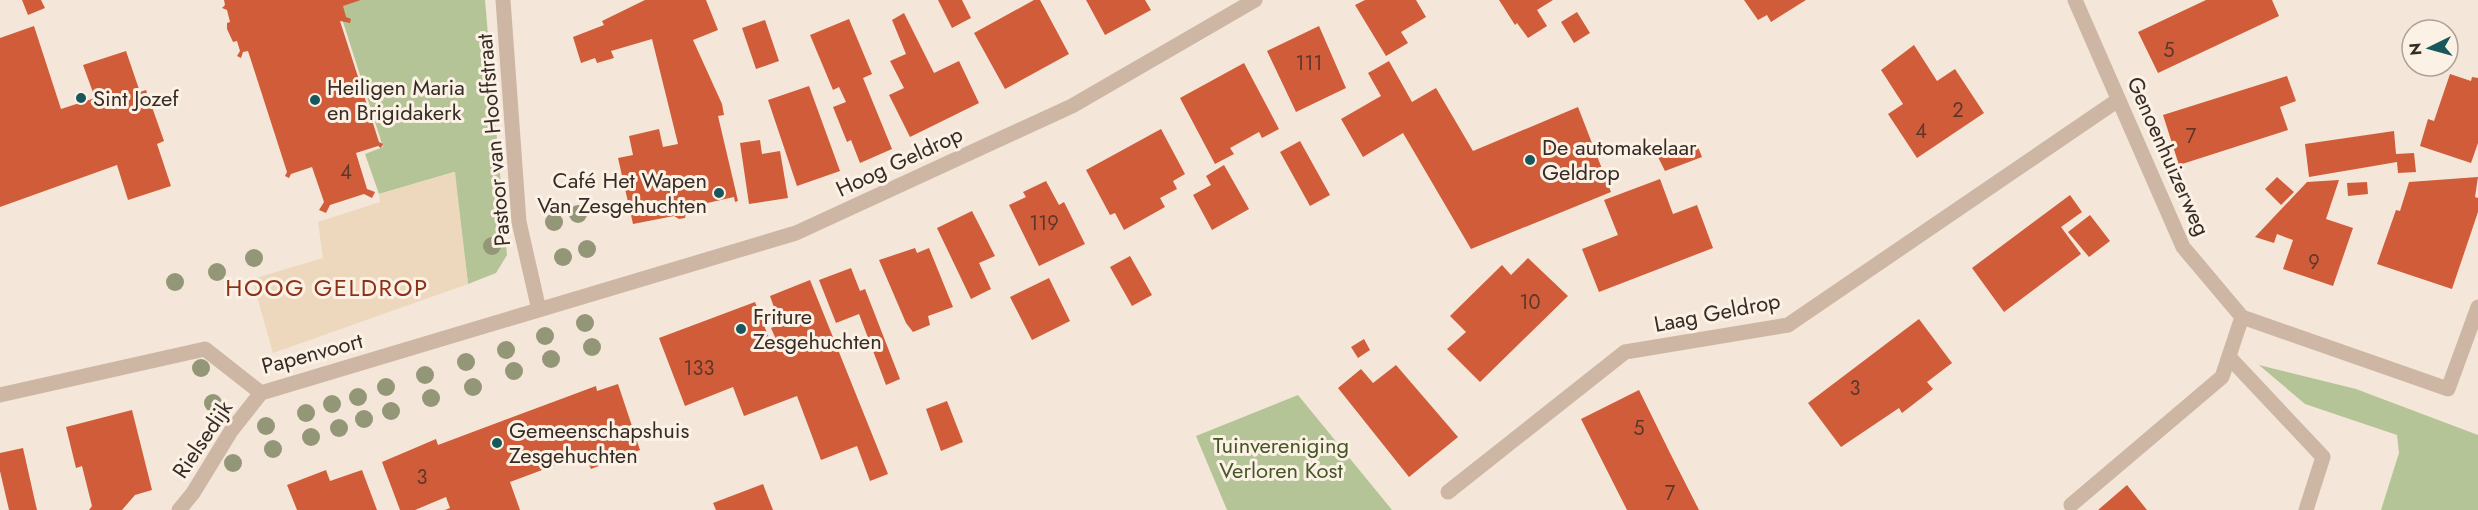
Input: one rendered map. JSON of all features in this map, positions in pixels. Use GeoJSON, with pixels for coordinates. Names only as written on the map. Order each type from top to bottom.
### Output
{"type":"FeatureCollection","features":[{"type":"Feature","properties":{"kind":"street","name":"Pastoor van Hooffstraat"},"geometry":{"type":"LineString","coordinates":[[503,0],[519,222],[540,310]]}},
{"type":"Feature","properties":{"kind":"street","name":"Hoog Geldrop"},"geometry":{"type":"LineString","coordinates":[[540,310],[796,233],[1072,106],[1255,0]]}},
{"type":"Feature","properties":{"kind":"street","name":"Genoenhuizerweg"},"geometry":{"type":"LineString","coordinates":[[2075,0],[2182,247],[2242,317]]}},
{"type":"Feature","properties":{"kind":"street","name":"Laag Geldrop"},"geometry":{"type":"LineString","coordinates":[[1448,492],[1625,352],[1788,325],[2118,100]]}},
{"type":"Feature","properties":{"kind":"street"},"geometry":{"type":"LineString","coordinates":[[2071,505],[2222,377],[2242,317],[2448,389],[2478,307]]}},
{"type":"Feature","properties":{"kind":"street","name":"Papenvoort"},"geometry":{"type":"LineString","coordinates":[[0,395],[205,349],[261,393],[540,310]]}},
{"type":"Feature","properties":{"kind":"street"},"geometry":{"type":"LineString","coordinates":[[2229,357],[2323,457],[2306,510]]}},
{"type":"Feature","properties":{"kind":"street","name":"Rielsedijk"},"geometry":{"type":"LineString","coordinates":[[180,510],[231,431],[261,393]]}},
{"type":"Feature","properties":{"kind":"green space"},"geometry":{"type":"Polygon","coordinates":[[[336,0],[485,0],[507,255],[496,273],[468,284],[454,172],[379,194],[365,154],[383,147],[336,0]]]}},
{"type":"Feature","properties":{"kind":"green space"},"geometry":{"type":"Polygon","coordinates":[[[2259,365],[2356,389],[2478,435],[2478,510],[2381,510],[2399,453],[2397,435],[2305,404],[2259,365]]]}},
{"type":"Feature","properties":{"kind":"green space","name":"Tuinvereniging Verloren Kost"},"geometry":{"type":"Polygon","coordinates":[[[1298,395],[1392,510],[1227,510],[1196,436],[1298,395]]]}},
{"type":"Feature","properties":{"kind":"shaded area"},"geometry":{"type":"Polygon","coordinates":[[[455,172],[468,284],[273,353],[252,279],[323,258],[318,222],[380,202],[379,194],[455,172]]]}},
{"type":"Feature","properties":{"kind":"building"},"geometry":{"type":"Polygon","coordinates":[[[22,0],[41,0],[45,8],[28,15],[22,0]]]}},
{"type":"Feature","properties":{"kind":"building","name":"Heiligen Maria en Brigidakerk"},"geometry":{"type":"Polygon","coordinates":[[[224,0],[361,0],[343,6],[346,17],[351,19],[350,23],[340,21],[379,142],[383,144],[381,148],[378,146],[356,153],[367,189],[375,192],[372,198],[364,194],[330,205],[326,213],[319,210],[324,202],[312,167],[291,174],[289,178],[285,176],[287,172],[248,51],[243,52],[241,58],[237,56],[240,51],[237,41],[233,42],[227,29],[227,23],[230,22],[227,10],[222,8],[225,5],[224,0]]]}},
{"type":"Feature","properties":{"kind":"building"},"geometry":{"type":"Polygon","coordinates":[[[645,0],[706,0],[718,30],[693,40],[722,104],[724,115],[718,116],[738,201],[735,202],[734,197],[694,206],[695,211],[686,213],[685,218],[679,219],[674,216],[633,224],[618,158],[633,155],[629,136],[659,129],[663,147],[678,144],[652,39],[611,51],[614,58],[597,63],[595,58],[581,63],[573,37],[604,25],[602,21],[645,0]]]}},
{"type":"Feature","properties":{"kind":"building"},"geometry":{"type":"Polygon","coordinates":[[[938,0],[962,0],[971,18],[952,28],[938,0]]]}},
{"type":"Feature","properties":{"kind":"building"},"geometry":{"type":"Polygon","coordinates":[[[1034,0],[1040,0],[1069,54],[1005,89],[974,33],[1034,0]]]}},
{"type":"Feature","properties":{"kind":"building"},"geometry":{"type":"Polygon","coordinates":[[[1086,0],[1145,0],[1151,10],[1105,35],[1086,0]]]}},
{"type":"Feature","properties":{"kind":"building"},"geometry":{"type":"Polygon","coordinates":[[[1365,0],[1416,0],[1426,17],[1401,32],[1408,43],[1386,56],[1355,5],[1365,0]]]}},
{"type":"Feature","properties":{"kind":"building"},"geometry":{"type":"Polygon","coordinates":[[[1499,0],[1553,0],[1537,10],[1547,26],[1528,38],[1517,23],[1515,25],[1499,0]]]}},
{"type":"Feature","properties":{"kind":"building"},"geometry":{"type":"Polygon","coordinates":[[[1744,0],[1806,0],[1771,22],[1767,15],[1758,20],[1744,0]]]}},
{"type":"Feature","properties":{"kind":"building"},"geometry":{"type":"Polygon","coordinates":[[[2206,0],[2272,0],[2279,16],[2158,73],[2138,32],[2206,0]]]}},
{"type":"Feature","properties":{"kind":"building"},"geometry":{"type":"Polygon","coordinates":[[[1577,12],[1590,33],[1574,43],[1561,22],[1577,12]]]}},
{"type":"Feature","properties":{"kind":"building"},"geometry":{"type":"Polygon","coordinates":[[[904,13],[934,73],[959,61],[979,103],[910,137],[889,95],[904,88],[890,61],[906,54],[892,20],[904,13]]]}},
{"type":"Feature","properties":{"kind":"building"},"geometry":{"type":"Polygon","coordinates":[[[849,19],[872,74],[863,78],[892,149],[860,163],[851,140],[847,142],[833,107],[846,102],[839,87],[833,90],[810,35],[849,19]]]}},
{"type":"Feature","properties":{"kind":"building"},"geometry":{"type":"Polygon","coordinates":[[[765,20],[779,61],[756,69],[742,28],[765,20]]]}},
{"type":"Feature","properties":{"kind":"building"},"geometry":{"type":"Polygon","coordinates":[[[34,26],[61,109],[95,98],[83,65],[126,51],[140,92],[146,90],[164,141],[157,144],[171,186],[128,200],[117,165],[0,207],[0,38],[34,26]]]}},
{"type":"Feature","properties":{"kind":"building"},"geometry":{"type":"Polygon","coordinates":[[[1319,26],[1346,88],[1296,112],[1267,51],[1319,26]]]}},
{"type":"Feature","properties":{"kind":"building"},"geometry":{"type":"Polygon","coordinates":[[[1914,45],[1937,81],[1955,69],[1984,113],[1917,158],[1888,114],[1903,104],[1881,70],[1914,45]]]}},
{"type":"Feature","properties":{"kind":"building"},"geometry":{"type":"Polygon","coordinates":[[[1389,61],[1412,102],[1436,88],[1473,151],[1578,107],[1611,192],[1471,249],[1403,133],[1363,157],[1341,119],[1381,96],[1368,73],[1389,61]]]}},
{"type":"Feature","properties":{"kind":"building"},"geometry":{"type":"Polygon","coordinates":[[[1244,63],[1279,129],[1262,138],[1259,132],[1230,148],[1234,154],[1215,164],[1180,98],[1244,63]]]}},
{"type":"Feature","properties":{"kind":"building"},"geometry":{"type":"Polygon","coordinates":[[[2287,76],[2296,101],[2280,107],[2288,130],[2179,165],[2163,115],[2287,76]]]}},
{"type":"Feature","properties":{"kind":"building"},"geometry":{"type":"Polygon","coordinates":[[[2460,77],[2471,81],[2472,77],[2478,78],[2478,143],[2471,163],[2420,146],[2428,119],[2434,121],[2449,78],[2460,77]]]}},
{"type":"Feature","properties":{"kind":"building"},"geometry":{"type":"Polygon","coordinates":[[[809,86],[840,171],[797,186],[768,100],[809,86]]]}},
{"type":"Feature","properties":{"kind":"building"},"geometry":{"type":"Polygon","coordinates":[[[1161,129],[1185,174],[1173,181],[1177,189],[1160,198],[1165,207],[1124,230],[1115,213],[1110,215],[1086,170],[1161,129]]]}},
{"type":"Feature","properties":{"kind":"building"},"geometry":{"type":"Polygon","coordinates":[[[2394,131],[2396,154],[2414,153],[2416,172],[2398,173],[2397,162],[2309,177],[2305,144],[2394,131]]]}},
{"type":"Feature","properties":{"kind":"building"},"geometry":{"type":"Polygon","coordinates":[[[760,140],[762,154],[780,151],[788,198],[749,204],[740,143],[760,140]]]}},
{"type":"Feature","properties":{"kind":"building"},"geometry":{"type":"Polygon","coordinates":[[[1300,141],[1330,195],[1310,206],[1280,152],[1300,141]]]}},
{"type":"Feature","properties":{"kind":"building"},"geometry":{"type":"Polygon","coordinates":[[[1696,142],[1702,157],[1665,171],[1658,157],[1696,142]]]}},
{"type":"Feature","properties":{"kind":"building"},"geometry":{"type":"Polygon","coordinates":[[[1224,165],[1249,209],[1212,230],[1193,195],[1211,185],[1206,176],[1224,165]]]}},
{"type":"Feature","properties":{"kind":"building"},"geometry":{"type":"Polygon","coordinates":[[[2277,177],[2294,192],[2281,205],[2265,189],[2277,177]]]}},
{"type":"Feature","properties":{"kind":"building"},"geometry":{"type":"Polygon","coordinates":[[[2478,177],[2475,197],[2478,198],[2478,212],[2452,289],[2377,264],[2396,210],[2400,211],[2409,182],[2478,177]]]}},
{"type":"Feature","properties":{"kind":"building"},"geometry":{"type":"Polygon","coordinates":[[[1660,179],[1673,214],[1697,205],[1713,248],[1599,292],[1582,249],[1618,235],[1604,200],[1660,179]]]}},
{"type":"Feature","properties":{"kind":"building"},"geometry":{"type":"Polygon","coordinates":[[[2339,180],[2326,219],[2353,228],[2333,286],[2283,269],[2293,240],[2277,234],[2274,243],[2255,237],[2307,182],[2339,180]]]}},
{"type":"Feature","properties":{"kind":"building"},"geometry":{"type":"Polygon","coordinates":[[[1046,181],[1059,205],[1064,202],[1085,244],[1039,266],[1009,205],[1026,197],[1023,192],[1046,181]]]}},
{"type":"Feature","properties":{"kind":"building"},"geometry":{"type":"Polygon","coordinates":[[[2367,182],[2368,194],[2348,196],[2347,183],[2367,182]]]}},
{"type":"Feature","properties":{"kind":"building"},"geometry":{"type":"Polygon","coordinates":[[[2070,195],[2082,212],[2061,227],[2081,254],[2004,312],[1972,268],[2070,195]]]}},
{"type":"Feature","properties":{"kind":"building"},"geometry":{"type":"Polygon","coordinates":[[[972,211],[995,256],[979,263],[991,289],[971,299],[937,228],[972,211]]]}},
{"type":"Feature","properties":{"kind":"building"},"geometry":{"type":"Polygon","coordinates":[[[2090,215],[2110,241],[2089,257],[2068,232],[2090,215]]]}},
{"type":"Feature","properties":{"kind":"building"},"geometry":{"type":"Polygon","coordinates":[[[915,248],[917,253],[929,248],[953,307],[928,316],[930,325],[913,332],[906,323],[879,260],[915,248]]]}},
{"type":"Feature","properties":{"kind":"building"},"geometry":{"type":"Polygon","coordinates":[[[1130,256],[1152,295],[1132,306],[1110,267],[1130,256]]]}},
{"type":"Feature","properties":{"kind":"building"},"geometry":{"type":"Polygon","coordinates":[[[1528,258],[1568,296],[1480,382],[1447,349],[1466,332],[1450,316],[1502,265],[1511,275],[1528,258]]]}},
{"type":"Feature","properties":{"kind":"building"},"geometry":{"type":"Polygon","coordinates":[[[851,268],[860,291],[865,289],[900,379],[886,385],[859,314],[836,323],[819,280],[851,268]]]}},
{"type":"Feature","properties":{"kind":"building"},"geometry":{"type":"Polygon","coordinates":[[[1049,278],[1070,321],[1032,340],[1010,297],[1049,278]]]}},
{"type":"Feature","properties":{"kind":"building"},"geometry":{"type":"Polygon","coordinates":[[[810,280],[888,474],[870,481],[857,446],[821,460],[797,396],[744,416],[733,387],[685,406],[659,338],[755,302],[772,346],[778,344],[771,328],[780,324],[770,296],[810,280]]]}},
{"type":"Feature","properties":{"kind":"building"},"geometry":{"type":"Polygon","coordinates":[[[1919,319],[1952,363],[1927,382],[1933,389],[1902,413],[1899,408],[1841,447],[1808,403],[1919,319]]]}},
{"type":"Feature","properties":{"kind":"building"},"geometry":{"type":"Polygon","coordinates":[[[1364,339],[1370,350],[1358,358],[1351,347],[1364,339]]]}},
{"type":"Feature","properties":{"kind":"building"},"geometry":{"type":"Polygon","coordinates":[[[1396,365],[1458,437],[1409,477],[1338,388],[1361,369],[1373,383],[1396,365]]]}},
{"type":"Feature","properties":{"kind":"building"},"geometry":{"type":"Polygon","coordinates":[[[618,384],[640,450],[591,469],[585,454],[510,482],[520,510],[445,510],[450,508],[446,497],[415,510],[400,510],[382,462],[436,439],[438,445],[596,386],[597,391],[618,384]]]}},
{"type":"Feature","properties":{"kind":"building"},"geometry":{"type":"Polygon","coordinates":[[[1639,390],[1699,510],[1627,510],[1581,419],[1639,390]]]}},
{"type":"Feature","properties":{"kind":"building"},"geometry":{"type":"Polygon","coordinates":[[[947,401],[963,442],[941,451],[926,409],[947,401]]]}},
{"type":"Feature","properties":{"kind":"building"},"geometry":{"type":"Polygon","coordinates":[[[132,410],[152,490],[135,495],[122,510],[89,510],[92,506],[82,466],[76,468],[66,427],[132,410]]]}},
{"type":"Feature","properties":{"kind":"building"},"geometry":{"type":"Polygon","coordinates":[[[23,448],[37,510],[9,510],[0,471],[0,453],[23,448]]]}},
{"type":"Feature","properties":{"kind":"building"},"geometry":{"type":"Polygon","coordinates":[[[326,470],[330,481],[362,470],[377,510],[297,510],[287,485],[326,470]]]}},
{"type":"Feature","properties":{"kind":"building"},"geometry":{"type":"Polygon","coordinates":[[[763,484],[773,510],[716,510],[713,503],[763,484]]]}},
{"type":"Feature","properties":{"kind":"building"},"geometry":{"type":"Polygon","coordinates":[[[2127,485],[2147,510],[2098,510],[2127,485]]]}},
{"type":"Feature","properties":{"kind":"place","name":"Sint Jozef"},"geometry":{"type":"Point","coordinates":[81,98]}},
{"type":"Feature","properties":{"kind":"place","name":"Heiligen Maria en Brigidakerk"},"geometry":{"type":"Point","coordinates":[315,100]}},
{"type":"Feature","properties":{"kind":"place","name":"De automakelaar Geldrop"},"geometry":{"type":"Point","coordinates":[1530,160]}},
{"type":"Feature","properties":{"kind":"place","name":"Café Het Wapen Van Zesgehuchten"},"geometry":{"type":"Point","coordinates":[719,193]}},
{"type":"Feature","properties":{"kind":"place","name":"Friture Zesgehuchten"},"geometry":{"type":"Point","coordinates":[741,329]}},
{"type":"Feature","properties":{"kind":"place","name":"Gemeenschapshuis Zesgehuchten"},"geometry":{"type":"Point","coordinates":[497,443]}},
{"type":"Feature","properties":{"kind":"district","name":"HOOG GELDROP"},"geometry":{"type":"Point","coordinates":[327,287]}}]}
